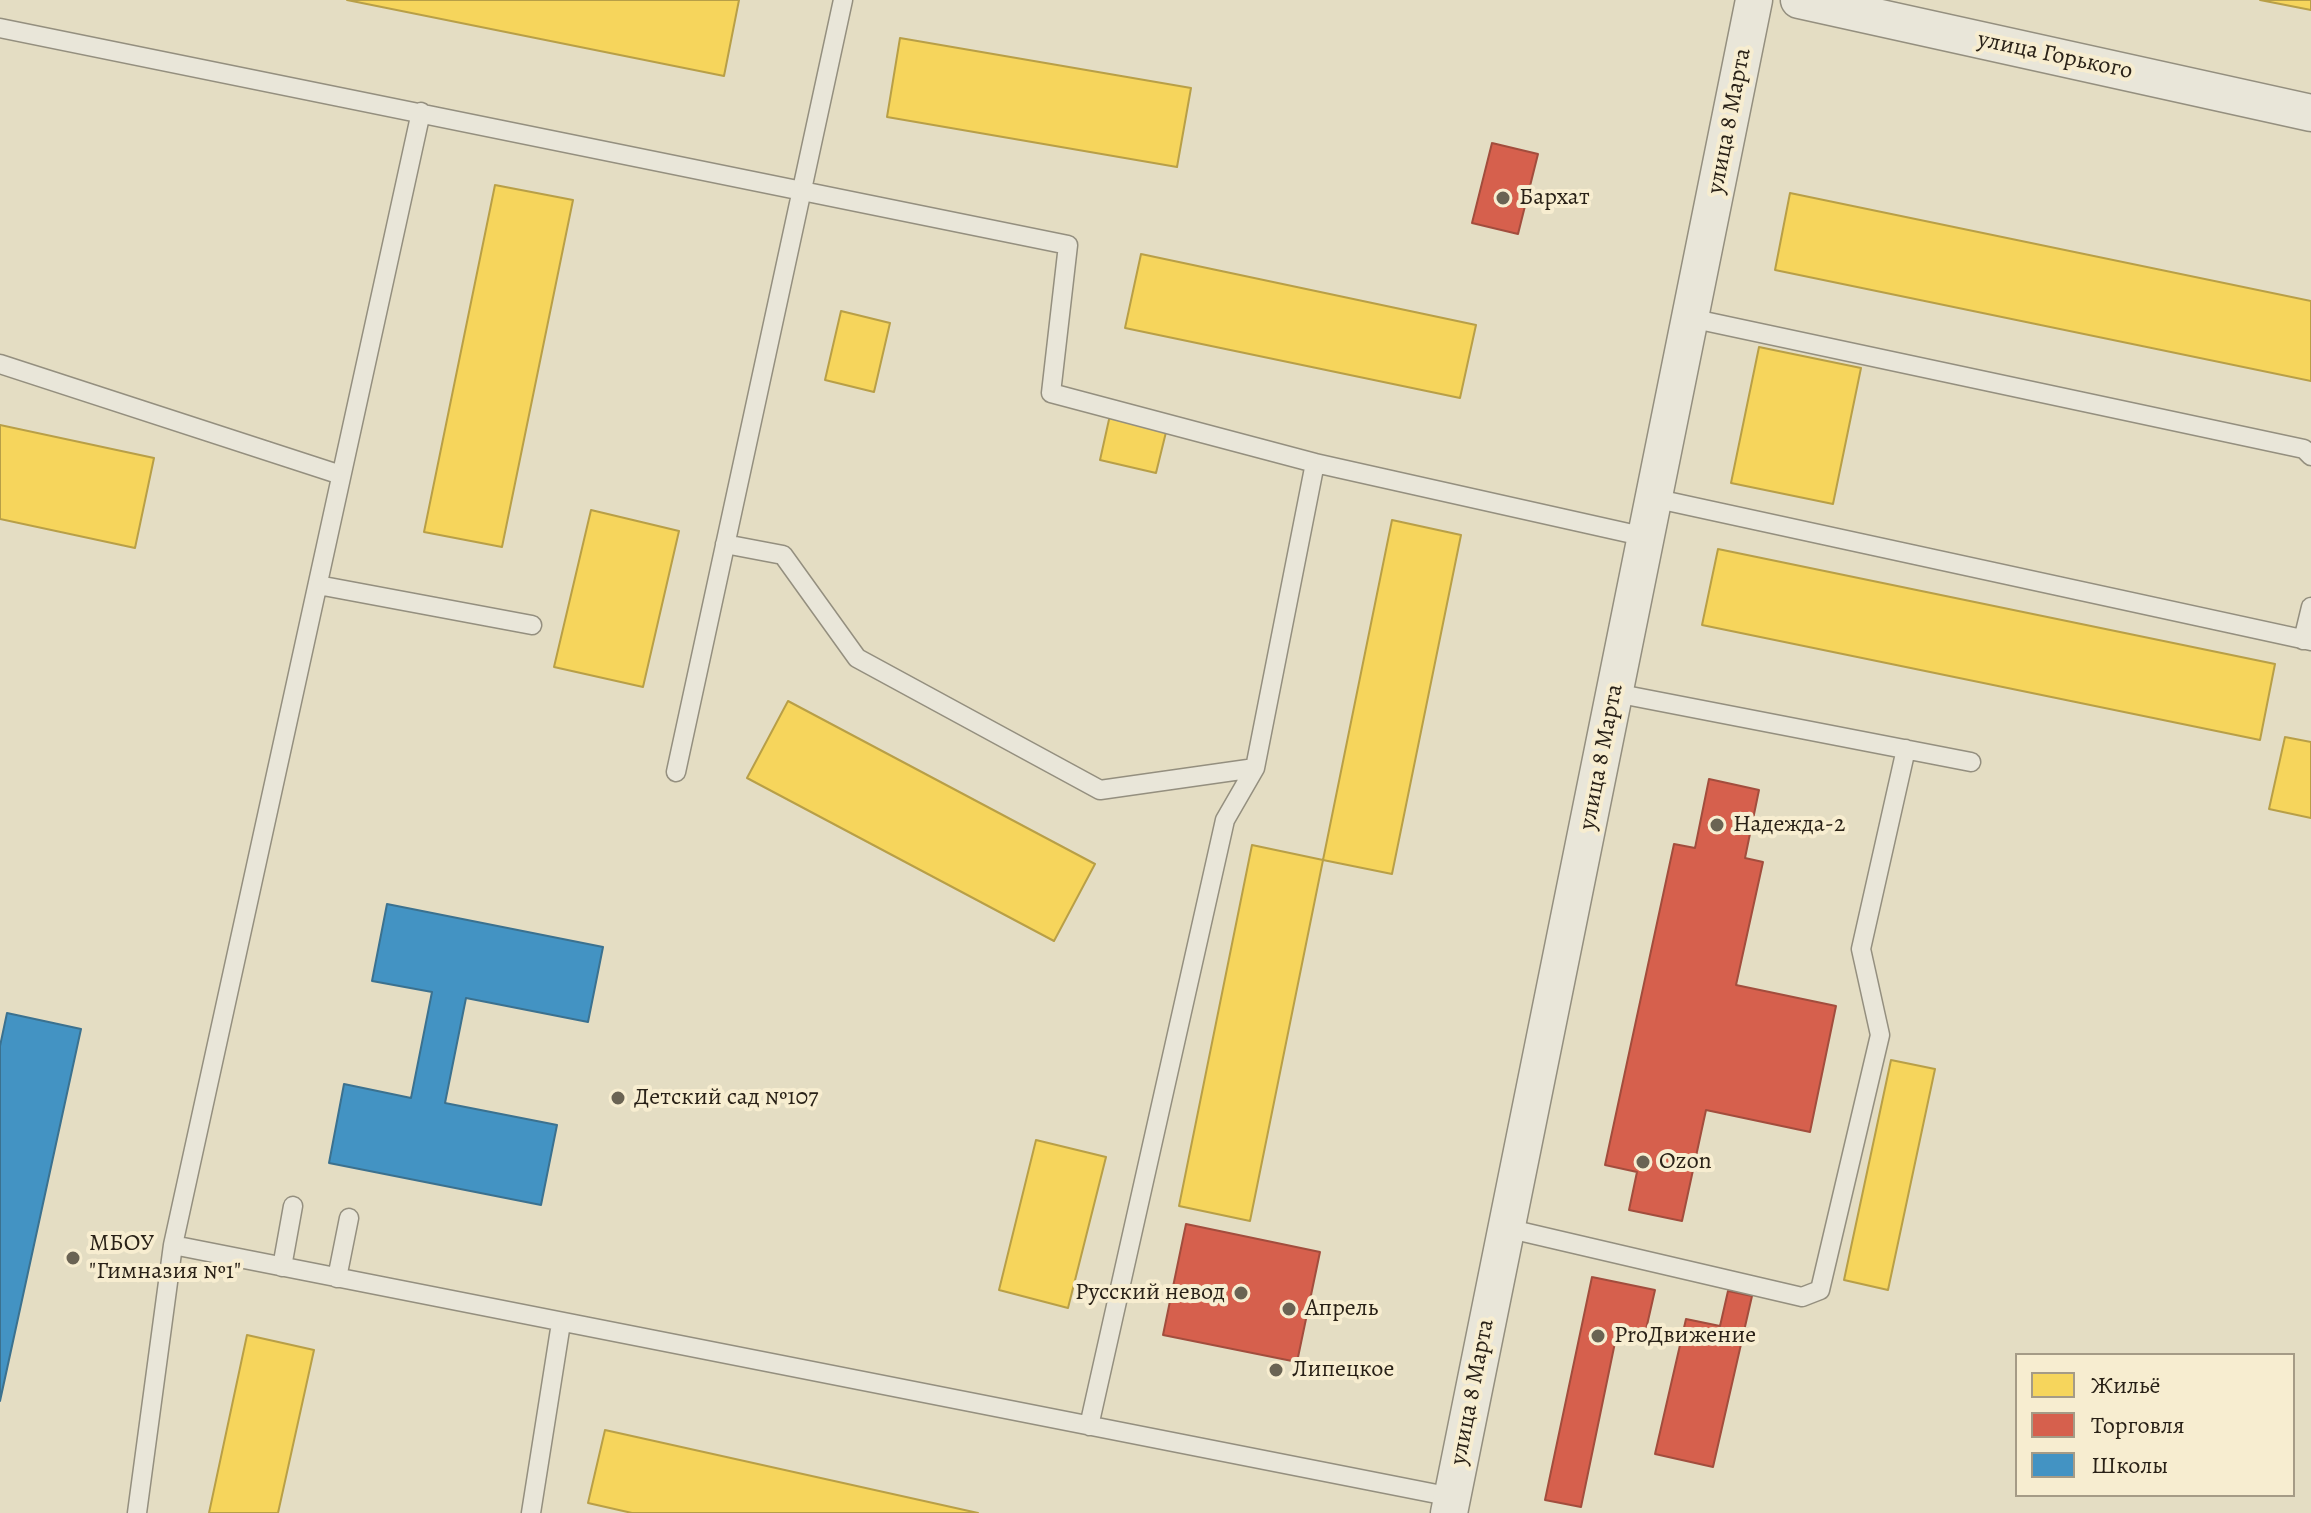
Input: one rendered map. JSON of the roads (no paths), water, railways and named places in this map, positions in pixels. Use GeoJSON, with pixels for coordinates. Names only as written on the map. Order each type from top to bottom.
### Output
{"type":"FeatureCollection","features":[{"type":"Feature","properties":{"kind":"street","name":"улица 8 Марта"},"geometry":{"type":"LineString","coordinates":[[1450,1505],[1754,0]]}},
{"type":"Feature","properties":{"kind":"street","name":"улица Горького"},"geometry":{"type":"LineString","coordinates":[[1799,0],[2311,113]]}},
{"type":"Feature","properties":{"kind":"lane"},"geometry":{"type":"LineString","coordinates":[[676,772],[843,0]]}},
{"type":"Feature","properties":{"kind":"lane"},"geometry":{"type":"LineString","coordinates":[[0,28],[802,188],[1068,245],[1051,393],[1315,463],[1646,537]]}},
{"type":"Feature","properties":{"kind":"lane"},"geometry":{"type":"LineString","coordinates":[[137,1513],[173,1245],[421,112]]}},
{"type":"Feature","properties":{"kind":"lane"},"geometry":{"type":"LineString","coordinates":[[1690,318],[2304,449],[2311,456]]}},
{"type":"Feature","properties":{"kind":"lane"},"geometry":{"type":"LineString","coordinates":[[0,364],[341,475]]}},
{"type":"Feature","properties":{"kind":"lane"},"geometry":{"type":"LineString","coordinates":[[1089,1426],[1225,820],[1255,768],[1315,463]]}},
{"type":"Feature","properties":{"kind":"lane"},"geometry":{"type":"LineString","coordinates":[[1653,498],[2307,641],[2311,607]]}},
{"type":"Feature","properties":{"kind":"lane"},"geometry":{"type":"LineString","coordinates":[[725,544],[783,555],[857,658],[1100,790],[1255,768]]}},
{"type":"Feature","properties":{"kind":"lane"},"geometry":{"type":"LineString","coordinates":[[318,585],[532,625]]}},
{"type":"Feature","properties":{"kind":"lane"},"geometry":{"type":"LineString","coordinates":[[1615,693],[1971,762]]}},
{"type":"Feature","properties":{"kind":"lane"},"geometry":{"type":"LineString","coordinates":[[1506,1228],[1802,1297],[1820,1290],[1880,1035],[1861,949],[1906,749]]}},
{"type":"Feature","properties":{"kind":"lane"},"geometry":{"type":"LineString","coordinates":[[282,1267],[293,1206]]}},
{"type":"Feature","properties":{"kind":"lane"},"geometry":{"type":"LineString","coordinates":[[337,1278],[349,1218]]}},
{"type":"Feature","properties":{"kind":"lane"},"geometry":{"type":"LineString","coordinates":[[173,1245],[1089,1426],[1450,1505]]}},
{"type":"Feature","properties":{"kind":"lane"},"geometry":{"type":"LineString","coordinates":[[531,1513],[561,1323]]}},
{"type":"Feature","properties":{"kind":"place","name":"Бархат"},"geometry":{"type":"Point","coordinates":[1503,198]}},
{"type":"Feature","properties":{"kind":"place","name":"Надежда-2"},"geometry":{"type":"Point","coordinates":[1717,825]}},
{"type":"Feature","properties":{"kind":"place","name":"Детский сад №107"},"geometry":{"type":"Point","coordinates":[618,1098]}},
{"type":"Feature","properties":{"kind":"place","name":"Ozon"},"geometry":{"type":"Point","coordinates":[1643,1162]}},
{"type":"Feature","properties":{"kind":"place","name":"МБОУ \"Гимназия №1\""},"geometry":{"type":"Point","coordinates":[73,1258]}},
{"type":"Feature","properties":{"kind":"place","name":"Русский невод"},"geometry":{"type":"Point","coordinates":[1241,1293]}},
{"type":"Feature","properties":{"kind":"place","name":"Апрель"},"geometry":{"type":"Point","coordinates":[1289,1309]}},
{"type":"Feature","properties":{"kind":"place","name":"ProДвижение"},"geometry":{"type":"Point","coordinates":[1598,1336]}},
{"type":"Feature","properties":{"kind":"place","name":"Липецкое"},"geometry":{"type":"Point","coordinates":[1276,1370]}}]}
